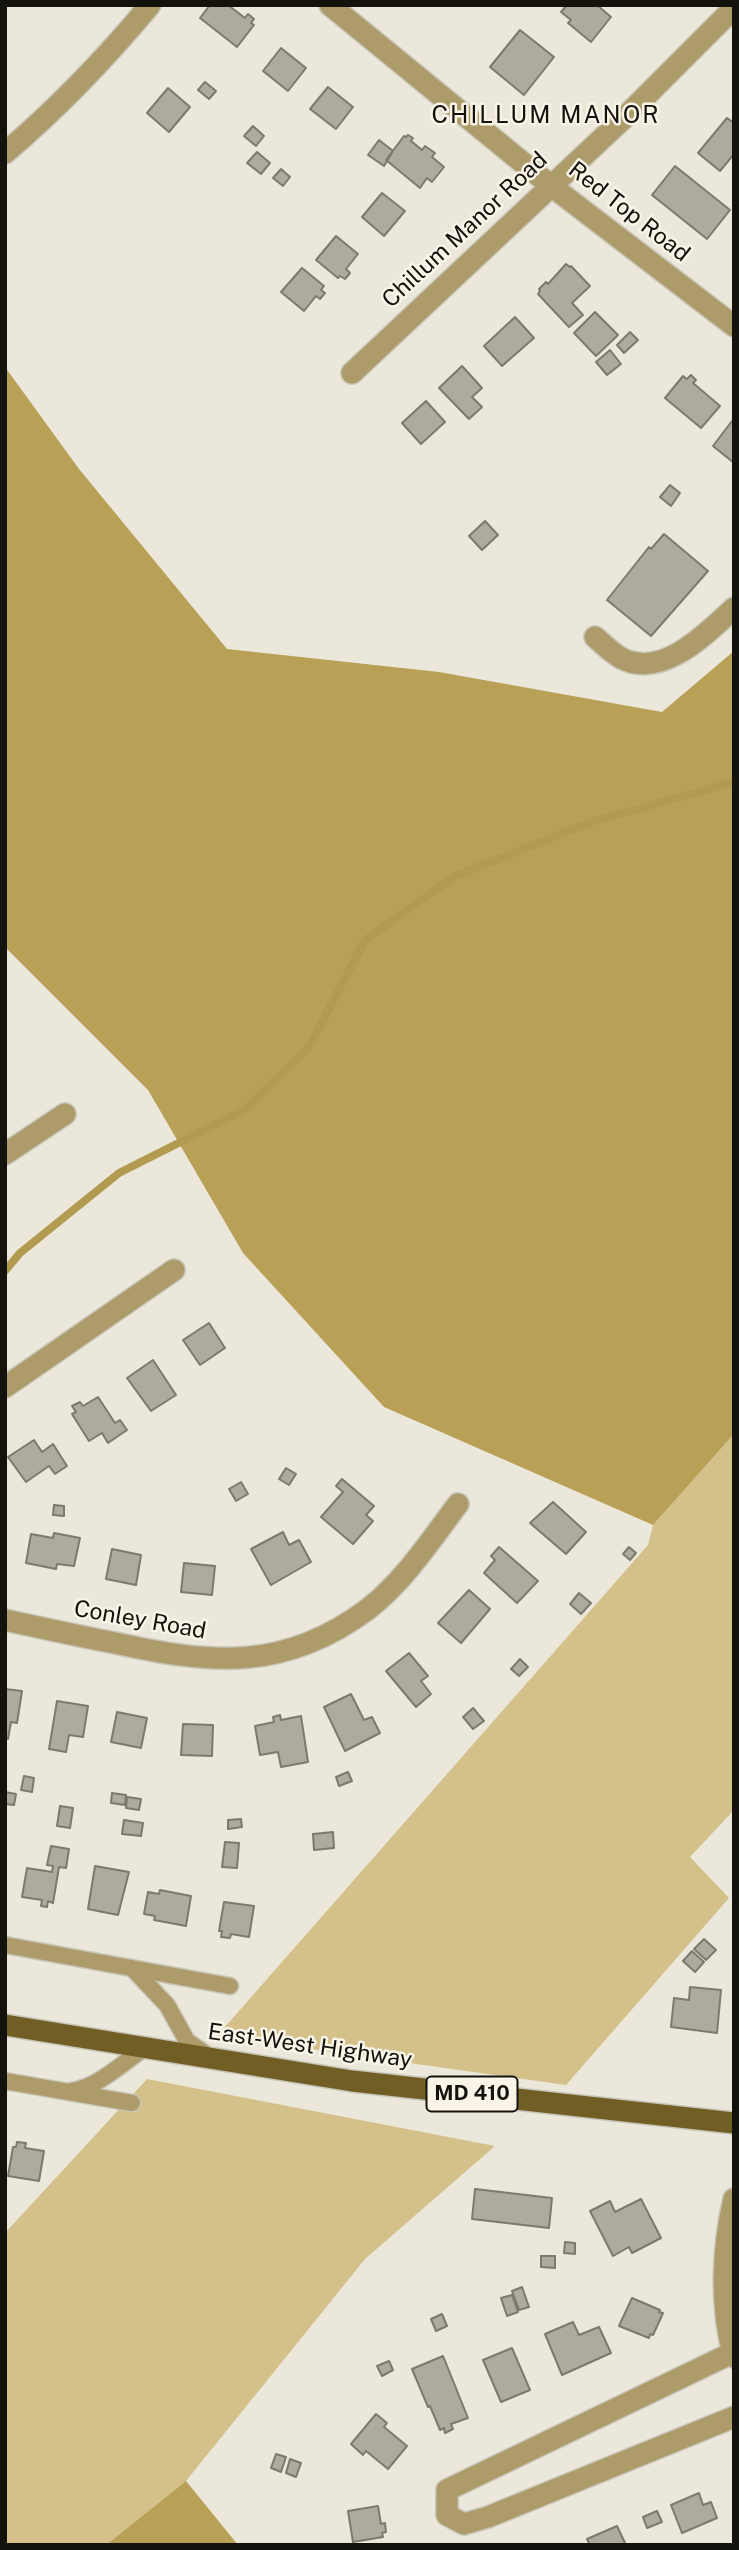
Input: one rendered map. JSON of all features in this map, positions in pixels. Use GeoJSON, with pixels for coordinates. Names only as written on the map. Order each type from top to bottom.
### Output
{"type":"FeatureCollection","features":[{"type":"Feature","properties":{"kind":"main road","name":"East-West Highway"},"geometry":{"type":"LineString","coordinates":[[5,2025],[352,2081],[734,2123]]}},
{"type":"Feature","properties":{"kind":"street"},"geometry":{"type":"LineString","coordinates":[[5,153],[101,64],[149,5]]}},
{"type":"Feature","properties":{"kind":"street","name":"Red Top Road"},"geometry":{"type":"LineString","coordinates":[[330,5],[551,185],[734,326]]}},
{"type":"Feature","properties":{"kind":"street","name":"Chillum Manor Road"},"geometry":{"type":"LineString","coordinates":[[352,373],[625,117],[734,8]]}},
{"type":"Feature","properties":{"kind":"street"},"geometry":{"type":"LineString","coordinates":[[595,637],[621,659],[642,664],[661,660],[692,645],[734,608]]}},
{"type":"Feature","properties":{"kind":"street"},"geometry":{"type":"LineString","coordinates":[[5,1154],[65,1114]]}},
{"type":"Feature","properties":{"kind":"street"},"geometry":{"type":"LineString","coordinates":[[5,1387],[174,1270]]}},
{"type":"Feature","properties":{"kind":"street","name":"Conley Road"},"geometry":{"type":"LineString","coordinates":[[5,1620],[184,1657],[234,1659],[291,1650],[317,1640],[370,1607],[409,1567],[458,1504]]}},
{"type":"Feature","properties":{"kind":"street"},"geometry":{"type":"LineString","coordinates":[[734,2199],[727,2243],[725,2284],[733,2355],[447,2490],[447,2515],[464,2524],[488,2517],[734,2417]]}},
{"type":"Feature","properties":{"kind":"lane"},"geometry":{"type":"LineString","coordinates":[[5,1944],[230,1986]]}},
{"type":"Feature","properties":{"kind":"lane"},"geometry":{"type":"LineString","coordinates":[[132,1968],[167,2006],[187,2041],[212,2058]]}},
{"type":"Feature","properties":{"kind":"lane"},"geometry":{"type":"LineString","coordinates":[[65,2092],[80,2090],[146,2048]]}},
{"type":"Feature","properties":{"kind":"lane"},"geometry":{"type":"LineString","coordinates":[[5,2081],[132,2103]]}},
{"type":"Feature","properties":{"kind":"shaded area"},"geometry":{"type":"Polygon","coordinates":[[[5,367],[79,469],[227,649],[439,672],[662,712],[734,651],[734,1434],[653,1525],[384,1407],[243,1253],[148,1090],[5,947],[5,367]]]}},
{"type":"Feature","properties":{"kind":"shaded area"},"geometry":{"type":"Polygon","coordinates":[[[734,1434],[734,1810],[690,1857],[729,1898],[566,2085],[217,2036],[648,1545],[653,1525],[734,1434]]]}},
{"type":"Feature","properties":{"kind":"shaded area"},"geometry":{"type":"Polygon","coordinates":[[[147,2079],[495,2146],[365,2259],[186,2481],[106,2545],[5,2545],[5,2233],[147,2079]]]}},
{"type":"Feature","properties":{"kind":"shaded area"},"geometry":{"type":"Polygon","coordinates":[[[186,2481],[238,2545],[106,2545],[186,2481]]]}},
{"type":"Feature","properties":{"kind":"building"},"geometry":{"type":"Polygon","coordinates":[[[210,5],[228,5],[245,18],[248,14],[254,19],[251,23],[254,25],[237,47],[200,18],[210,5]]]}},
{"type":"Feature","properties":{"kind":"building"},"geometry":{"type":"Polygon","coordinates":[[[567,5],[597,5],[611,17],[591,42],[568,23],[571,20],[561,12],[567,5]]]}},
{"type":"Feature","properties":{"kind":"building"},"geometry":{"type":"Polygon","coordinates":[[[520,30],[554,57],[524,95],[490,67],[520,30]]]}},
{"type":"Feature","properties":{"kind":"building"},"geometry":{"type":"Polygon","coordinates":[[[281,48],[306,68],[288,91],[263,71],[281,48]]]}},
{"type":"Feature","properties":{"kind":"building"},"geometry":{"type":"Polygon","coordinates":[[[205,82],[216,91],[209,99],[198,90],[205,82]]]}},
{"type":"Feature","properties":{"kind":"building"},"geometry":{"type":"Polygon","coordinates":[[[328,87],[353,107],[336,129],[310,109],[328,87]]]}},
{"type":"Feature","properties":{"kind":"building"},"geometry":{"type":"Polygon","coordinates":[[[168,88],[190,107],[169,132],[147,113],[168,88]]]}},
{"type":"Feature","properties":{"kind":"building"},"geometry":{"type":"Polygon","coordinates":[[[727,118],[734,123],[734,154],[720,171],[698,153],[727,118]]]}},
{"type":"Feature","properties":{"kind":"building"},"geometry":{"type":"Polygon","coordinates":[[[253,126],[264,136],[256,146],[244,136],[253,126]]]}},
{"type":"Feature","properties":{"kind":"building"},"geometry":{"type":"Polygon","coordinates":[[[408,135],[422,150],[425,146],[435,153],[432,157],[444,167],[432,182],[427,178],[420,188],[386,160],[404,136],[408,135]]]}},
{"type":"Feature","properties":{"kind":"building"},"geometry":{"type":"Polygon","coordinates":[[[379,140],[393,151],[384,166],[368,155],[379,140]]]}},
{"type":"Feature","properties":{"kind":"building"},"geometry":{"type":"Polygon","coordinates":[[[257,152],[270,163],[261,174],[247,163],[257,152]]]}},
{"type":"Feature","properties":{"kind":"building"},"geometry":{"type":"Polygon","coordinates":[[[675,166],[730,210],[707,239],[652,195],[675,166]]]}},
{"type":"Feature","properties":{"kind":"building"},"geometry":{"type":"Polygon","coordinates":[[[281,169],[290,177],[283,186],[273,178],[281,169]]]}},
{"type":"Feature","properties":{"kind":"building"},"geometry":{"type":"Polygon","coordinates":[[[382,193],[405,211],[384,236],[362,217],[382,193]]]}},
{"type":"Feature","properties":{"kind":"building"},"geometry":{"type":"Polygon","coordinates":[[[336,236],[358,254],[346,269],[350,273],[345,279],[340,276],[338,278],[316,260],[336,236]]]}},
{"type":"Feature","properties":{"kind":"building"},"geometry":{"type":"Polygon","coordinates":[[[566,264],[590,286],[572,303],[583,315],[569,327],[538,294],[539,289],[546,282],[548,284],[566,264]]]}},
{"type":"Feature","properties":{"kind":"building"},"geometry":{"type":"Polygon","coordinates":[[[302,268],[324,286],[321,290],[325,293],[320,299],[316,296],[304,311],[281,292],[302,268]]]}},
{"type":"Feature","properties":{"kind":"building"},"geometry":{"type":"Polygon","coordinates":[[[595,312],[618,335],[596,356],[574,333],[595,312]]]}},
{"type":"Feature","properties":{"kind":"building"},"geometry":{"type":"Polygon","coordinates":[[[515,317],[534,338],[502,366],[484,346],[515,317]]]}},
{"type":"Feature","properties":{"kind":"building"},"geometry":{"type":"Polygon","coordinates":[[[630,332],[638,340],[624,353],[617,345],[630,332]]]}},
{"type":"Feature","properties":{"kind":"building"},"geometry":{"type":"Polygon","coordinates":[[[610,350],[621,364],[607,375],[596,362],[610,350]]]}},
{"type":"Feature","properties":{"kind":"building"},"geometry":{"type":"Polygon","coordinates":[[[462,366],[482,388],[472,397],[482,407],[469,419],[439,388],[462,366]]]}},
{"type":"Feature","properties":{"kind":"building"},"geometry":{"type":"Polygon","coordinates":[[[691,375],[696,380],[693,383],[720,406],[701,428],[665,398],[683,376],[687,379],[691,375]]]}},
{"type":"Feature","properties":{"kind":"building"},"geometry":{"type":"Polygon","coordinates":[[[426,401],[445,422],[421,444],[402,423],[426,401]]]}},
{"type":"Feature","properties":{"kind":"building"},"geometry":{"type":"Polygon","coordinates":[[[732,421],[734,423],[734,463],[713,446],[732,421]]]}},
{"type":"Feature","properties":{"kind":"building"},"geometry":{"type":"Polygon","coordinates":[[[670,485],[680,493],[671,506],[660,497],[670,485]]]}},
{"type":"Feature","properties":{"kind":"building"},"geometry":{"type":"Polygon","coordinates":[[[485,521],[498,535],[482,550],[469,536],[485,521]]]}},
{"type":"Feature","properties":{"kind":"building"},"geometry":{"type":"Polygon","coordinates":[[[664,534],[708,571],[651,636],[607,600],[649,547],[651,549],[664,534]]]}},
{"type":"Feature","properties":{"kind":"building"},"geometry":{"type":"Polygon","coordinates":[[[209,1323],[225,1348],[200,1365],[183,1340],[209,1323]]]}},
{"type":"Feature","properties":{"kind":"building"},"geometry":{"type":"Polygon","coordinates":[[[153,1360],[176,1395],[151,1411],[127,1378],[153,1360]]]}},
{"type":"Feature","properties":{"kind":"building"},"geometry":{"type":"Polygon","coordinates":[[[98,1397],[115,1423],[120,1420],[127,1430],[108,1443],[102,1433],[89,1441],[72,1414],[76,1412],[72,1406],[80,1402],[83,1406],[98,1397]]]}},
{"type":"Feature","properties":{"kind":"building"},"geometry":{"type":"Polygon","coordinates":[[[34,1440],[42,1452],[53,1444],[67,1466],[55,1474],[49,1466],[26,1482],[8,1457],[34,1440]]]}},
{"type":"Feature","properties":{"kind":"building"},"geometry":{"type":"Polygon","coordinates":[[[286,1468],[296,1474],[289,1485],[279,1479],[286,1468]]]}},
{"type":"Feature","properties":{"kind":"building"},"geometry":{"type":"Polygon","coordinates":[[[342,1479],[374,1506],[366,1515],[373,1521],[353,1544],[321,1517],[343,1492],[336,1486],[342,1479]]]}},
{"type":"Feature","properties":{"kind":"building"},"geometry":{"type":"Polygon","coordinates":[[[241,1482],[248,1494],[236,1501],[229,1489],[241,1482]]]}},
{"type":"Feature","properties":{"kind":"building"},"geometry":{"type":"Polygon","coordinates":[[[553,1502],[586,1532],[566,1554],[530,1523],[553,1502]]]}},
{"type":"Feature","properties":{"kind":"building"},"geometry":{"type":"Polygon","coordinates":[[[54,1505],[64,1506],[64,1516],[53,1515],[54,1505]]]}},
{"type":"Feature","properties":{"kind":"building"},"geometry":{"type":"Polygon","coordinates":[[[283,1532],[289,1545],[299,1540],[311,1562],[271,1585],[251,1549],[283,1532]]]}},
{"type":"Feature","properties":{"kind":"building"},"geometry":{"type":"Polygon","coordinates":[[[54,1533],[80,1538],[74,1566],[57,1564],[56,1569],[26,1563],[31,1534],[53,1538],[54,1533]]]}},
{"type":"Feature","properties":{"kind":"building"},"geometry":{"type":"Polygon","coordinates":[[[499,1547],[538,1581],[517,1603],[484,1573],[495,1560],[491,1556],[499,1547]]]}},
{"type":"Feature","properties":{"kind":"building"},"geometry":{"type":"Polygon","coordinates":[[[629,1547],[636,1553],[630,1560],[623,1554],[629,1547]]]}},
{"type":"Feature","properties":{"kind":"building"},"geometry":{"type":"Polygon","coordinates":[[[112,1549],[141,1555],[136,1585],[106,1579],[112,1549]]]}},
{"type":"Feature","properties":{"kind":"building"},"geometry":{"type":"Polygon","coordinates":[[[184,1563],[215,1566],[212,1595],[181,1592],[184,1563]]]}},
{"type":"Feature","properties":{"kind":"building"},"geometry":{"type":"Polygon","coordinates":[[[469,1590],[490,1609],[461,1643],[438,1623],[469,1590]]]}},
{"type":"Feature","properties":{"kind":"building"},"geometry":{"type":"Polygon","coordinates":[[[579,1593],[591,1603],[581,1614],[570,1604],[579,1593]]]}},
{"type":"Feature","properties":{"kind":"building"},"geometry":{"type":"Polygon","coordinates":[[[409,1653],[428,1676],[421,1681],[431,1694],[416,1707],[386,1671],[409,1653]]]}},
{"type":"Feature","properties":{"kind":"building"},"geometry":{"type":"Polygon","coordinates":[[[520,1659],[528,1667],[519,1676],[511,1669],[520,1659]]]}},
{"type":"Feature","properties":{"kind":"building"},"geometry":{"type":"Polygon","coordinates":[[[5,1689],[22,1691],[17,1723],[11,1722],[8,1739],[5,1739],[5,1689]]]}},
{"type":"Feature","properties":{"kind":"building"},"geometry":{"type":"Polygon","coordinates":[[[351,1694],[364,1720],[372,1717],[380,1733],[345,1751],[324,1707],[351,1694]]]}},
{"type":"Feature","properties":{"kind":"building"},"geometry":{"type":"Polygon","coordinates":[[[57,1701],[88,1706],[83,1737],[69,1735],[66,1752],[49,1749],[57,1701]]]}},
{"type":"Feature","properties":{"kind":"building"},"geometry":{"type":"Polygon","coordinates":[[[473,1708],[484,1721],[473,1729],[463,1717],[473,1708]]]}},
{"type":"Feature","properties":{"kind":"building"},"geometry":{"type":"Polygon","coordinates":[[[117,1712],[147,1718],[141,1748],[111,1742],[117,1712]]]}},
{"type":"Feature","properties":{"kind":"building"},"geometry":{"type":"Polygon","coordinates":[[[280,1715],[281,1720],[301,1716],[308,1762],[281,1767],[278,1752],[260,1755],[255,1726],[274,1722],[273,1717],[280,1715]]]}},
{"type":"Feature","properties":{"kind":"building"},"geometry":{"type":"Polygon","coordinates":[[[183,1724],[213,1725],[212,1756],[181,1755],[183,1724]]]}},
{"type":"Feature","properties":{"kind":"building"},"geometry":{"type":"Polygon","coordinates":[[[348,1772],[352,1781],[339,1786],[336,1777],[348,1772]]]}},
{"type":"Feature","properties":{"kind":"building"},"geometry":{"type":"Polygon","coordinates":[[[24,1776],[34,1778],[32,1792],[21,1790],[24,1776]]]}},
{"type":"Feature","properties":{"kind":"building"},"geometry":{"type":"Polygon","coordinates":[[[5,1792],[16,1794],[14,1805],[5,1804],[5,1792]]]}},
{"type":"Feature","properties":{"kind":"building"},"geometry":{"type":"Polygon","coordinates":[[[112,1793],[126,1795],[125,1805],[111,1803],[112,1793]]]}},
{"type":"Feature","properties":{"kind":"building"},"geometry":{"type":"Polygon","coordinates":[[[127,1797],[141,1799],[139,1810],[126,1808],[127,1797]]]}},
{"type":"Feature","properties":{"kind":"building"},"geometry":{"type":"Polygon","coordinates":[[[60,1806],[73,1808],[70,1828],[57,1826],[60,1806]]]}},
{"type":"Feature","properties":{"kind":"building"},"geometry":{"type":"Polygon","coordinates":[[[241,1819],[242,1827],[228,1829],[228,1820],[241,1819]]]}},
{"type":"Feature","properties":{"kind":"building"},"geometry":{"type":"Polygon","coordinates":[[[124,1820],[143,1823],[141,1836],[122,1834],[124,1820]]]}},
{"type":"Feature","properties":{"kind":"building"},"geometry":{"type":"Polygon","coordinates":[[[333,1832],[334,1848],[314,1850],[313,1834],[333,1832]]]}},
{"type":"Feature","properties":{"kind":"building"},"geometry":{"type":"Polygon","coordinates":[[[225,1842],[239,1843],[237,1868],[222,1867],[225,1842]]]}},
{"type":"Feature","properties":{"kind":"building"},"geometry":{"type":"Polygon","coordinates":[[[51,1846],[69,1849],[66,1868],[59,1867],[53,1903],[48,1901],[47,1907],[41,1906],[42,1900],[22,1897],[27,1868],[52,1872],[53,1866],[47,1865],[51,1846]]]}},
{"type":"Feature","properties":{"kind":"building"},"geometry":{"type":"Polygon","coordinates":[[[95,1866],[129,1872],[118,1915],[88,1909],[95,1866]]]}},
{"type":"Feature","properties":{"kind":"building"},"geometry":{"type":"Polygon","coordinates":[[[160,1890],[191,1896],[186,1926],[154,1920],[155,1916],[144,1914],[148,1892],[159,1894],[160,1890]]]}},
{"type":"Feature","properties":{"kind":"building"},"geometry":{"type":"Polygon","coordinates":[[[224,1902],[254,1906],[249,1937],[231,1934],[230,1938],[221,1937],[222,1931],[219,1931],[224,1902]]]}},
{"type":"Feature","properties":{"kind":"building"},"geometry":{"type":"Polygon","coordinates":[[[704,1939],[716,1950],[706,1960],[694,1949],[704,1939]]]}},
{"type":"Feature","properties":{"kind":"building"},"geometry":{"type":"Polygon","coordinates":[[[692,1951],[704,1962],[695,1972],[683,1961],[692,1951]]]}},
{"type":"Feature","properties":{"kind":"building"},"geometry":{"type":"Polygon","coordinates":[[[690,1987],[721,1990],[717,2033],[671,2027],[674,1998],[689,2000],[690,1987]]]}},
{"type":"Feature","properties":{"kind":"building"},"geometry":{"type":"Polygon","coordinates":[[[17,2142],[26,2143],[25,2148],[44,2151],[39,2181],[8,2176],[13,2147],[16,2147],[17,2142]]]}},
{"type":"Feature","properties":{"kind":"building"},"geometry":{"type":"Polygon","coordinates":[[[475,2189],[552,2198],[549,2228],[472,2219],[475,2189]]]}},
{"type":"Feature","properties":{"kind":"building"},"geometry":{"type":"Polygon","coordinates":[[[641,2199],[661,2238],[632,2253],[629,2247],[613,2256],[590,2211],[610,2201],[615,2212],[641,2199]]]}},
{"type":"Feature","properties":{"kind":"building"},"geometry":{"type":"Polygon","coordinates":[[[565,2242],[575,2243],[575,2254],[564,2253],[565,2242]]]}},
{"type":"Feature","properties":{"kind":"building"},"geometry":{"type":"Polygon","coordinates":[[[541,2256],[555,2256],[555,2268],[541,2267],[541,2256]]]}},
{"type":"Feature","properties":{"kind":"building"},"geometry":{"type":"Polygon","coordinates":[[[522,2287],[529,2307],[519,2310],[512,2291],[522,2287]]]}},
{"type":"Feature","properties":{"kind":"building"},"geometry":{"type":"Polygon","coordinates":[[[512,2295],[518,2312],[507,2316],[501,2298],[512,2295]]]}},
{"type":"Feature","properties":{"kind":"building"},"geometry":{"type":"Polygon","coordinates":[[[632,2298],[663,2313],[649,2338],[619,2326],[632,2298]]]}},
{"type":"Feature","properties":{"kind":"building"},"geometry":{"type":"Polygon","coordinates":[[[442,2314],[447,2326],[436,2331],[431,2319],[442,2314]]]}},
{"type":"Feature","properties":{"kind":"building"},"geometry":{"type":"Polygon","coordinates":[[[573,2322],[579,2335],[599,2327],[611,2353],[562,2375],[545,2334],[573,2322]]]}},
{"type":"Feature","properties":{"kind":"building"},"geometry":{"type":"Polygon","coordinates":[[[512,2348],[530,2390],[501,2402],[483,2360],[512,2348]]]}},
{"type":"Feature","properties":{"kind":"building"},"geometry":{"type":"Polygon","coordinates":[[[443,2356],[468,2418],[451,2424],[453,2429],[445,2433],[444,2428],[440,2430],[430,2406],[428,2407],[412,2369],[443,2356]]]}},
{"type":"Feature","properties":{"kind":"building"},"geometry":{"type":"Polygon","coordinates":[[[389,2361],[393,2370],[382,2376],[377,2366],[389,2361]]]}},
{"type":"Feature","properties":{"kind":"building"},"geometry":{"type":"Polygon","coordinates":[[[376,2414],[387,2423],[384,2427],[407,2446],[388,2469],[366,2451],[363,2455],[351,2444],[376,2414]]]}},
{"type":"Feature","properties":{"kind":"building"},"geometry":{"type":"Polygon","coordinates":[[[276,2454],[286,2457],[281,2472],[271,2468],[276,2454]]]}},
{"type":"Feature","properties":{"kind":"building"},"geometry":{"type":"Polygon","coordinates":[[[290,2459],[301,2463],[296,2477],[286,2473],[290,2459]]]}},
{"type":"Feature","properties":{"kind":"building"},"geometry":{"type":"Polygon","coordinates":[[[699,2493],[703,2505],[711,2502],[717,2518],[682,2533],[671,2505],[699,2493]]]}},
{"type":"Feature","properties":{"kind":"building"},"geometry":{"type":"Polygon","coordinates":[[[378,2506],[381,2524],[385,2523],[386,2532],[382,2533],[383,2537],[353,2542],[348,2511],[378,2506]]]}},
{"type":"Feature","properties":{"kind":"building"},"geometry":{"type":"Polygon","coordinates":[[[657,2511],[662,2522],[647,2528],[643,2517],[657,2511]]]}},
{"type":"Feature","properties":{"kind":"building"},"geometry":{"type":"Polygon","coordinates":[[[617,2526],[626,2545],[590,2545],[587,2539],[617,2526]]]}},
{"type":"Feature","properties":{"kind":"waterway"},"geometry":{"type":"LineString","coordinates":[[5,1271],[20,1253],[119,1173],[246,1109],[309,1047],[365,940],[455,876],[591,822],[734,782]]}},
{"type":"Feature","properties":{"kind":"district","name":"CHILLUM MANOR"},"geometry":{"type":"Point","coordinates":[546,116]}}]}
